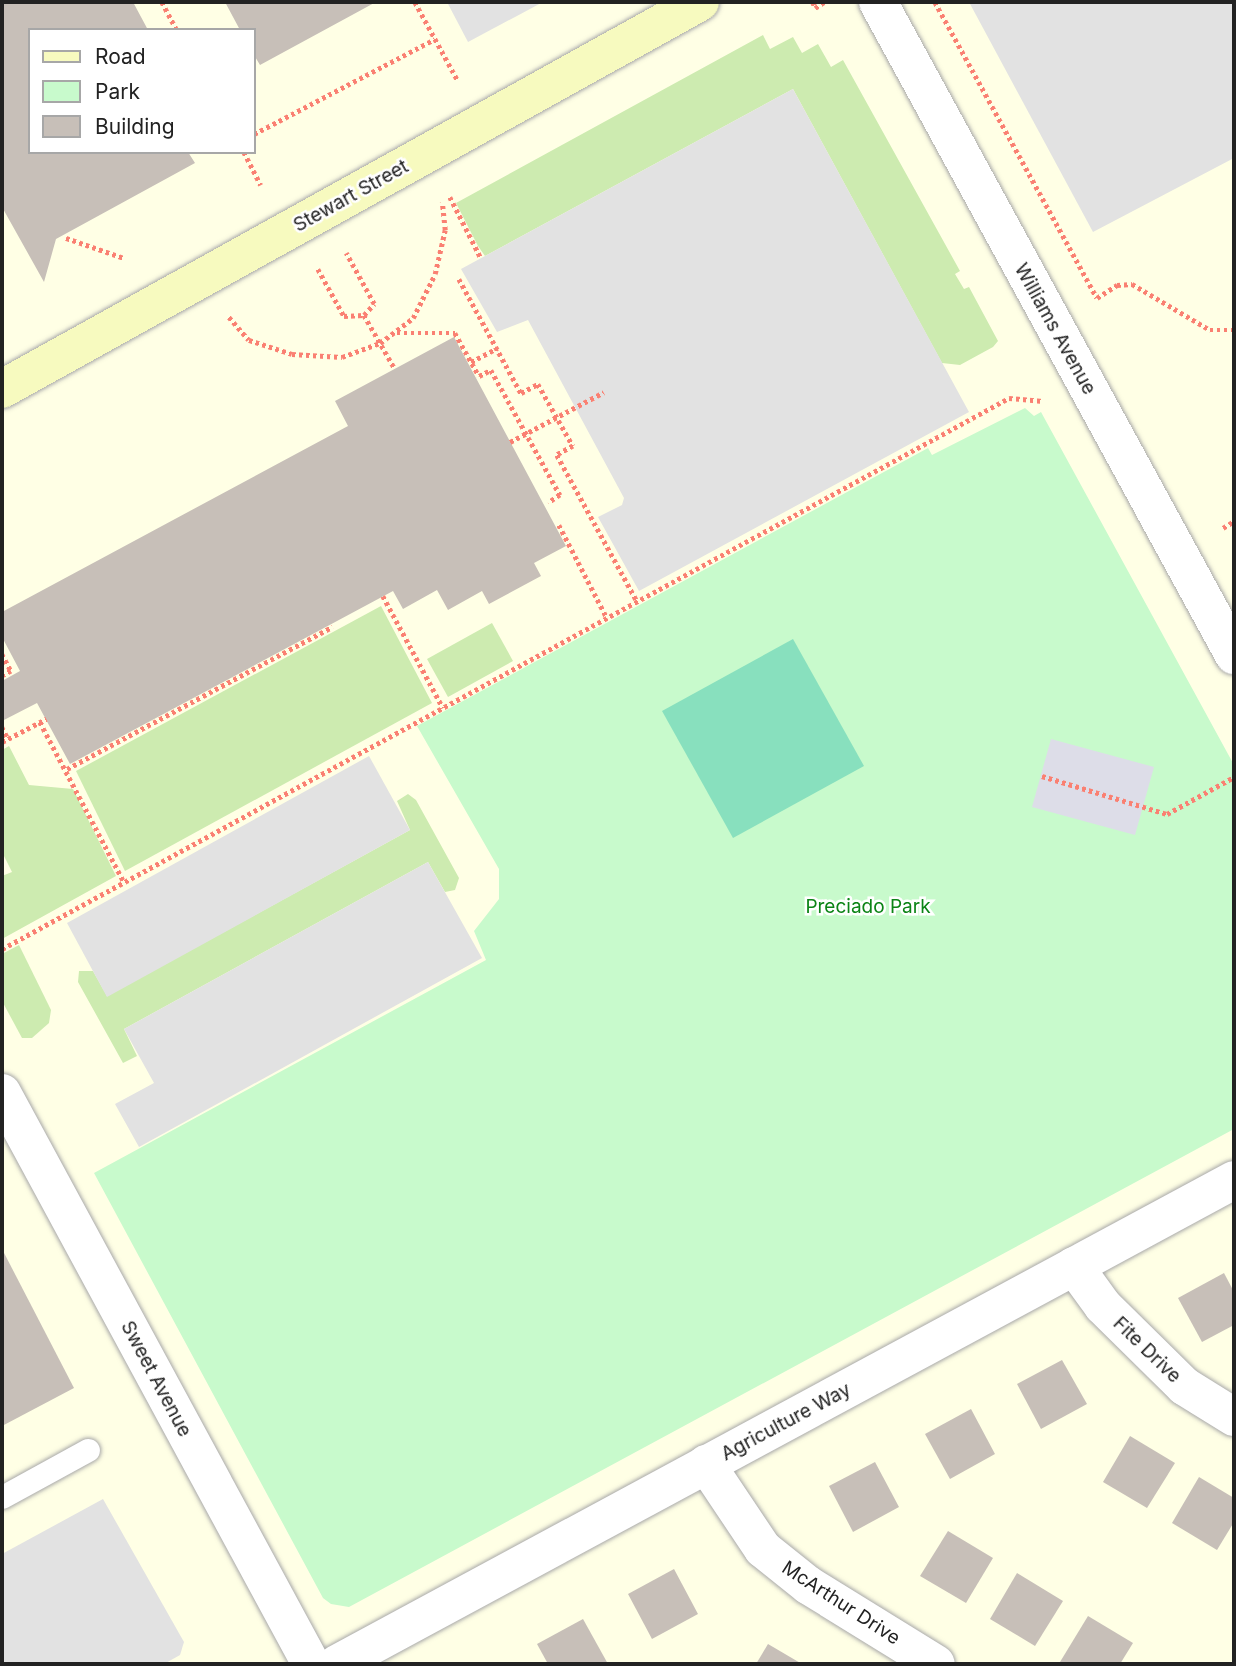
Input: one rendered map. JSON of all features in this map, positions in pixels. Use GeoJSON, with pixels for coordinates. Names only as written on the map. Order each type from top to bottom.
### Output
{"type":"FeatureCollection","features":[{"type":"Feature","properties":{"kind":"street","name":"Stewart Street"},"geometry":{"type":"LineString","coordinates":[[2,389],[700,2]]}},
{"type":"Feature","properties":{"kind":"street","name":"Williams Avenue"},"geometry":{"type":"LineString","coordinates":[[878,2],[1234,655]]}},
{"type":"Feature","properties":{"kind":"street","name":"Sweet Avenue"},"geometry":{"type":"LineString","coordinates":[[2,1093],[311,1664]]}},
{"type":"Feature","properties":{"kind":"street","name":"Agriculture Way"},"geometry":{"type":"LineString","coordinates":[[337,1664],[1234,1180]]}},
{"type":"Feature","properties":{"kind":"street","name":"Fite Drive"},"geometry":{"type":"LineString","coordinates":[[1074,1266],[1103,1306],[1138,1343],[1184,1386],[1234,1417]]}},
{"type":"Feature","properties":{"kind":"street","name":"McArthur Drive"},"geometry":{"type":"LineString","coordinates":[[706,1464],[763,1549],[808,1585],[936,1664]]}},
{"type":"Feature","properties":{"kind":"lane"},"geometry":{"type":"LineString","coordinates":[[2,1497],[88,1450]]}},
{"type":"Feature","properties":{"kind":"path"},"geometry":{"type":"LineString","coordinates":[[162,2],[176,28]]}},
{"type":"Feature","properties":{"kind":"path"},"geometry":{"type":"LineString","coordinates":[[415,2],[457,79]]}},
{"type":"Feature","properties":{"kind":"path"},"geometry":{"type":"LineString","coordinates":[[813,2],[815,8],[824,2]]}},
{"type":"Feature","properties":{"kind":"path"},"geometry":{"type":"LineString","coordinates":[[935,2],[1097,298],[1117,285],[1132,284],[1210,330],[1234,330]]}},
{"type":"Feature","properties":{"kind":"path"},"geometry":{"type":"LineString","coordinates":[[256,133],[435,39]]}},
{"type":"Feature","properties":{"kind":"path"},"geometry":{"type":"LineString","coordinates":[[245,154],[261,185]]}},
{"type":"Feature","properties":{"kind":"path"},"geometry":{"type":"LineString","coordinates":[[450,197],[481,258]]}},
{"type":"Feature","properties":{"kind":"path"},"geometry":{"type":"LineString","coordinates":[[229,317],[249,340],[292,354],[342,357],[380,343],[397,333],[413,318],[435,274],[445,230],[443,202]]}},
{"type":"Feature","properties":{"kind":"path"},"geometry":{"type":"LineString","coordinates":[[66,238],[124,258]]}},
{"type":"Feature","properties":{"kind":"path"},"geometry":{"type":"LineString","coordinates":[[318,269],[344,316],[364,315],[374,304],[346,253]]}},
{"type":"Feature","properties":{"kind":"path"},"geometry":{"type":"LineString","coordinates":[[459,279],[521,393],[538,384],[557,417],[573,446],[557,455],[637,601]]}},
{"type":"Feature","properties":{"kind":"path"},"geometry":{"type":"LineString","coordinates":[[364,315],[395,369]]}},
{"type":"Feature","properties":{"kind":"path"},"geometry":{"type":"LineString","coordinates":[[397,333],[454,333],[479,376],[491,370],[560,495],[548,503]]}},
{"type":"Feature","properties":{"kind":"path"},"geometry":{"type":"LineString","coordinates":[[471,362],[497,348]]}},
{"type":"Feature","properties":{"kind":"path"},"geometry":{"type":"LineString","coordinates":[[510,442],[604,392]]}},
{"type":"Feature","properties":{"kind":"path"},"geometry":{"type":"LineString","coordinates":[[2,949],[1009,398],[1043,401]]}},
{"type":"Feature","properties":{"kind":"path"},"geometry":{"type":"LineString","coordinates":[[1223,528],[1234,521]]}},
{"type":"Feature","properties":{"kind":"path"},"geometry":{"type":"LineString","coordinates":[[559,525],[607,618]]}},
{"type":"Feature","properties":{"kind":"path"},"geometry":{"type":"LineString","coordinates":[[383,596],[443,708]]}},
{"type":"Feature","properties":{"kind":"path"},"geometry":{"type":"LineString","coordinates":[[67,769],[332,627]]}},
{"type":"Feature","properties":{"kind":"path"},"geometry":{"type":"LineString","coordinates":[[2,654],[11,671],[2,676]]}},
{"type":"Feature","properties":{"kind":"path"},"geometry":{"type":"LineString","coordinates":[[2,742],[43,721],[124,881]]}},
{"type":"Feature","properties":{"kind":"path"},"geometry":{"type":"LineString","coordinates":[[2,727],[8,739]]}},
{"type":"Feature","properties":{"kind":"path"},"geometry":{"type":"LineString","coordinates":[[1042,776],[1167,814],[1234,776]]}},
{"type":"Feature","properties":{"kind":"shaded area"},"geometry":{"type":"Polygon","coordinates":[[[2,2],[1234,2],[1234,1664],[2,1664],[2,2]]]}},
{"type":"Feature","properties":{"kind":"shaded area"},"geometry":{"type":"Polygon","coordinates":[[[447,2],[543,2],[468,42],[447,2]]]}},
{"type":"Feature","properties":{"kind":"shaded area"},"geometry":{"type":"Polygon","coordinates":[[[969,2],[1234,2],[1234,158],[1093,232],[969,2]]]}},
{"type":"Feature","properties":{"kind":"shaded area"},"geometry":{"type":"Polygon","coordinates":[[[793,89],[969,412],[639,591],[598,517],[622,505],[624,498],[528,320],[497,332],[461,269],[793,89]]]}},
{"type":"Feature","properties":{"kind":"shaded area"},"geometry":{"type":"Polygon","coordinates":[[[1051,739],[1154,767],[1135,835],[1032,807],[1051,739]]]}},
{"type":"Feature","properties":{"kind":"shaded area"},"geometry":{"type":"Polygon","coordinates":[[[369,756],[410,830],[107,997],[67,923],[369,756]]]}},
{"type":"Feature","properties":{"kind":"shaded area"},"geometry":{"type":"Polygon","coordinates":[[[428,862],[482,958],[139,1147],[115,1104],[154,1083],[124,1029],[428,862]]]}},
{"type":"Feature","properties":{"kind":"shaded area"},"geometry":{"type":"Polygon","coordinates":[[[103,1499],[184,1642],[180,1655],[164,1664],[2,1664],[2,1554],[103,1499]]]}},
{"type":"Feature","properties":{"kind":"green space"},"geometry":{"type":"Polygon","coordinates":[[[763,35],[770,49],[793,37],[802,53],[818,44],[831,67],[843,60],[960,271],[955,274],[964,289],[969,287],[998,341],[993,347],[960,365],[942,363],[793,89],[485,256],[456,203],[763,35]]]}},
{"type":"Feature","properties":{"kind":"green space","name":"Preciado Park"},"geometry":{"type":"Polygon","coordinates":[[[1025,408],[1034,416],[1041,412],[1234,765],[1234,1129],[349,1607],[331,1604],[323,1598],[94,1173],[486,960],[474,931],[499,899],[499,869],[417,726],[928,448],[932,455],[1025,408]]]}},
{"type":"Feature","properties":{"kind":"green space"},"geometry":{"type":"Polygon","coordinates":[[[381,606],[432,703],[125,871],[76,771],[381,606]]]}},
{"type":"Feature","properties":{"kind":"green space"},"geometry":{"type":"Polygon","coordinates":[[[492,623],[513,661],[448,697],[427,659],[492,623]]]}},
{"type":"Feature","properties":{"kind":"green space"},"geometry":{"type":"Polygon","coordinates":[[[793,639],[864,766],[733,838],[662,711],[793,639]]]}},
{"type":"Feature","properties":{"kind":"green space"},"geometry":{"type":"Polygon","coordinates":[[[9,746],[29,785],[73,789],[116,876],[2,939],[2,876],[12,872],[2,852],[2,750],[9,746]]]}},
{"type":"Feature","properties":{"kind":"green space"},"geometry":{"type":"Polygon","coordinates":[[[408,794],[416,800],[459,878],[455,890],[445,892],[428,862],[124,1029],[137,1056],[123,1063],[78,982],[79,971],[93,971],[107,996],[410,830],[397,801],[408,794]]]}},
{"type":"Feature","properties":{"kind":"green space"},"geometry":{"type":"Polygon","coordinates":[[[19,945],[51,1010],[49,1023],[32,1038],[22,1038],[2,1001],[2,954],[19,945]]]}},
{"type":"Feature","properties":{"kind":"building"},"geometry":{"type":"Polygon","coordinates":[[[2,2],[133,2],[147,28],[28,28],[28,154],[189,154],[195,163],[56,239],[44,282],[2,207],[2,2]]]}},
{"type":"Feature","properties":{"kind":"building"},"geometry":{"type":"Polygon","coordinates":[[[225,2],[376,2],[260,65],[256,58],[256,28],[239,28],[225,2]]]}},
{"type":"Feature","properties":{"kind":"building"},"geometry":{"type":"Polygon","coordinates":[[[454,337],[566,546],[534,563],[541,576],[489,604],[482,591],[448,610],[437,590],[403,609],[393,591],[70,764],[37,703],[2,721],[2,681],[20,671],[2,637],[2,612],[348,426],[335,401],[454,337]]]}},
{"type":"Feature","properties":{"kind":"building"},"geometry":{"type":"Polygon","coordinates":[[[2,1249],[74,1388],[2,1426],[2,1249]]]}},
{"type":"Feature","properties":{"kind":"building"},"geometry":{"type":"Polygon","coordinates":[[[1224,1273],[1234,1292],[1234,1325],[1202,1342],[1178,1298],[1224,1273]]]}},
{"type":"Feature","properties":{"kind":"building"},"geometry":{"type":"Polygon","coordinates":[[[1062,1360],[1087,1404],[1041,1429],[1017,1384],[1062,1360]]]}},
{"type":"Feature","properties":{"kind":"building"},"geometry":{"type":"Polygon","coordinates":[[[971,1409],[995,1454],[950,1479],[925,1434],[971,1409]]]}},
{"type":"Feature","properties":{"kind":"building"},"geometry":{"type":"Polygon","coordinates":[[[1130,1436],[1175,1463],[1147,1508],[1103,1482],[1130,1436]]]}},
{"type":"Feature","properties":{"kind":"building"},"geometry":{"type":"Polygon","coordinates":[[[875,1462],[899,1507],[853,1532],[829,1486],[875,1462]]]}},
{"type":"Feature","properties":{"kind":"building"},"geometry":{"type":"Polygon","coordinates":[[[1199,1477],[1234,1498],[1234,1522],[1217,1550],[1172,1523],[1199,1477]]]}},
{"type":"Feature","properties":{"kind":"building"},"geometry":{"type":"Polygon","coordinates":[[[948,1531],[993,1558],[966,1603],[920,1576],[948,1531]]]}},
{"type":"Feature","properties":{"kind":"building"},"geometry":{"type":"Polygon","coordinates":[[[674,1569],[698,1614],[652,1639],[628,1594],[674,1569]]]}},
{"type":"Feature","properties":{"kind":"building"},"geometry":{"type":"Polygon","coordinates":[[[1017,1573],[1063,1601],[1035,1646],[990,1619],[1017,1573]]]}},
{"type":"Feature","properties":{"kind":"building"},"geometry":{"type":"Polygon","coordinates":[[[1088,1616],[1133,1643],[1120,1664],[1060,1662],[1088,1616]]]}},
{"type":"Feature","properties":{"kind":"building"},"geometry":{"type":"Polygon","coordinates":[[[583,1619],[608,1664],[548,1664],[537,1644],[583,1619]]]}},
{"type":"Feature","properties":{"kind":"building"},"geometry":{"type":"Polygon","coordinates":[[[768,1644],[802,1664],[756,1664],[768,1644]]]}}]}
